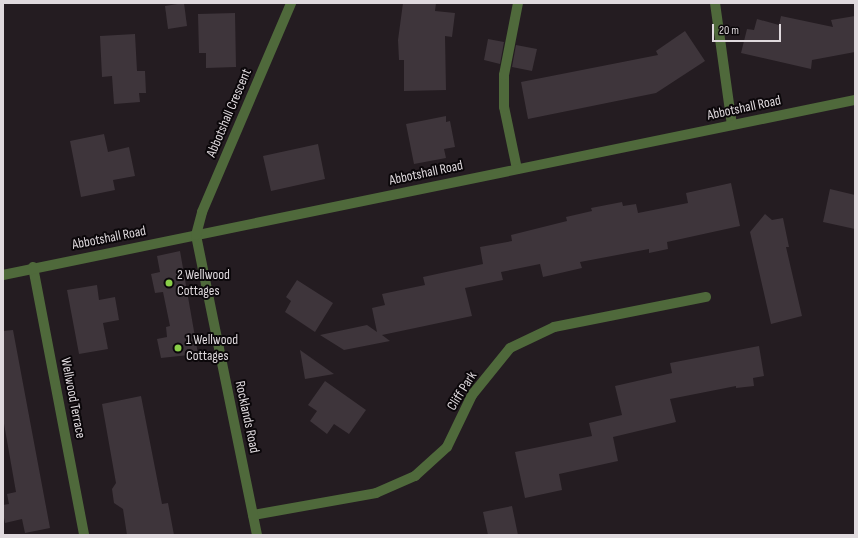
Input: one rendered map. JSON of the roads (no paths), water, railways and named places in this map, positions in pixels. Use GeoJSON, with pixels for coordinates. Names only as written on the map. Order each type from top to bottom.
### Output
{"type":"FeatureCollection","features":[{"type":"Feature","properties":{"kind":"street","name":"Abbotshall Crescent"},"geometry":{"type":"LineString","coordinates":[[196,235],[202,212],[291,3]]}},
{"type":"Feature","properties":{"kind":"street"},"geometry":{"type":"LineString","coordinates":[[517,169],[504,107],[504,75],[518,3]]}},
{"type":"Feature","properties":{"kind":"street"},"geometry":{"type":"LineString","coordinates":[[715,3],[732,125]]}},
{"type":"Feature","properties":{"kind":"street","name":"Abbotshall Road"},"geometry":{"type":"LineString","coordinates":[[3,275],[33,267],[855,100]]}},
{"type":"Feature","properties":{"kind":"street","name":"Rocklands Road"},"geometry":{"type":"LineString","coordinates":[[196,235],[257,535]]}},
{"type":"Feature","properties":{"kind":"street","name":"Wellwood Terrace"},"geometry":{"type":"LineString","coordinates":[[33,267],[84,535]]}},
{"type":"Feature","properties":{"kind":"street","name":"Cliff Park"},"geometry":{"type":"LineString","coordinates":[[253,515],[376,493],[415,476],[447,447],[472,396],[510,348],[518,344],[554,327],[706,297]]}},
{"type":"Feature","properties":{"kind":"place","name":"2 Wellwood Cottages"},"geometry":{"type":"Point","coordinates":[169,283]}},
{"type":"Feature","properties":{"kind":"place","name":"1 Wellwood Cottages"},"geometry":{"type":"Point","coordinates":[178,348]}}]}
